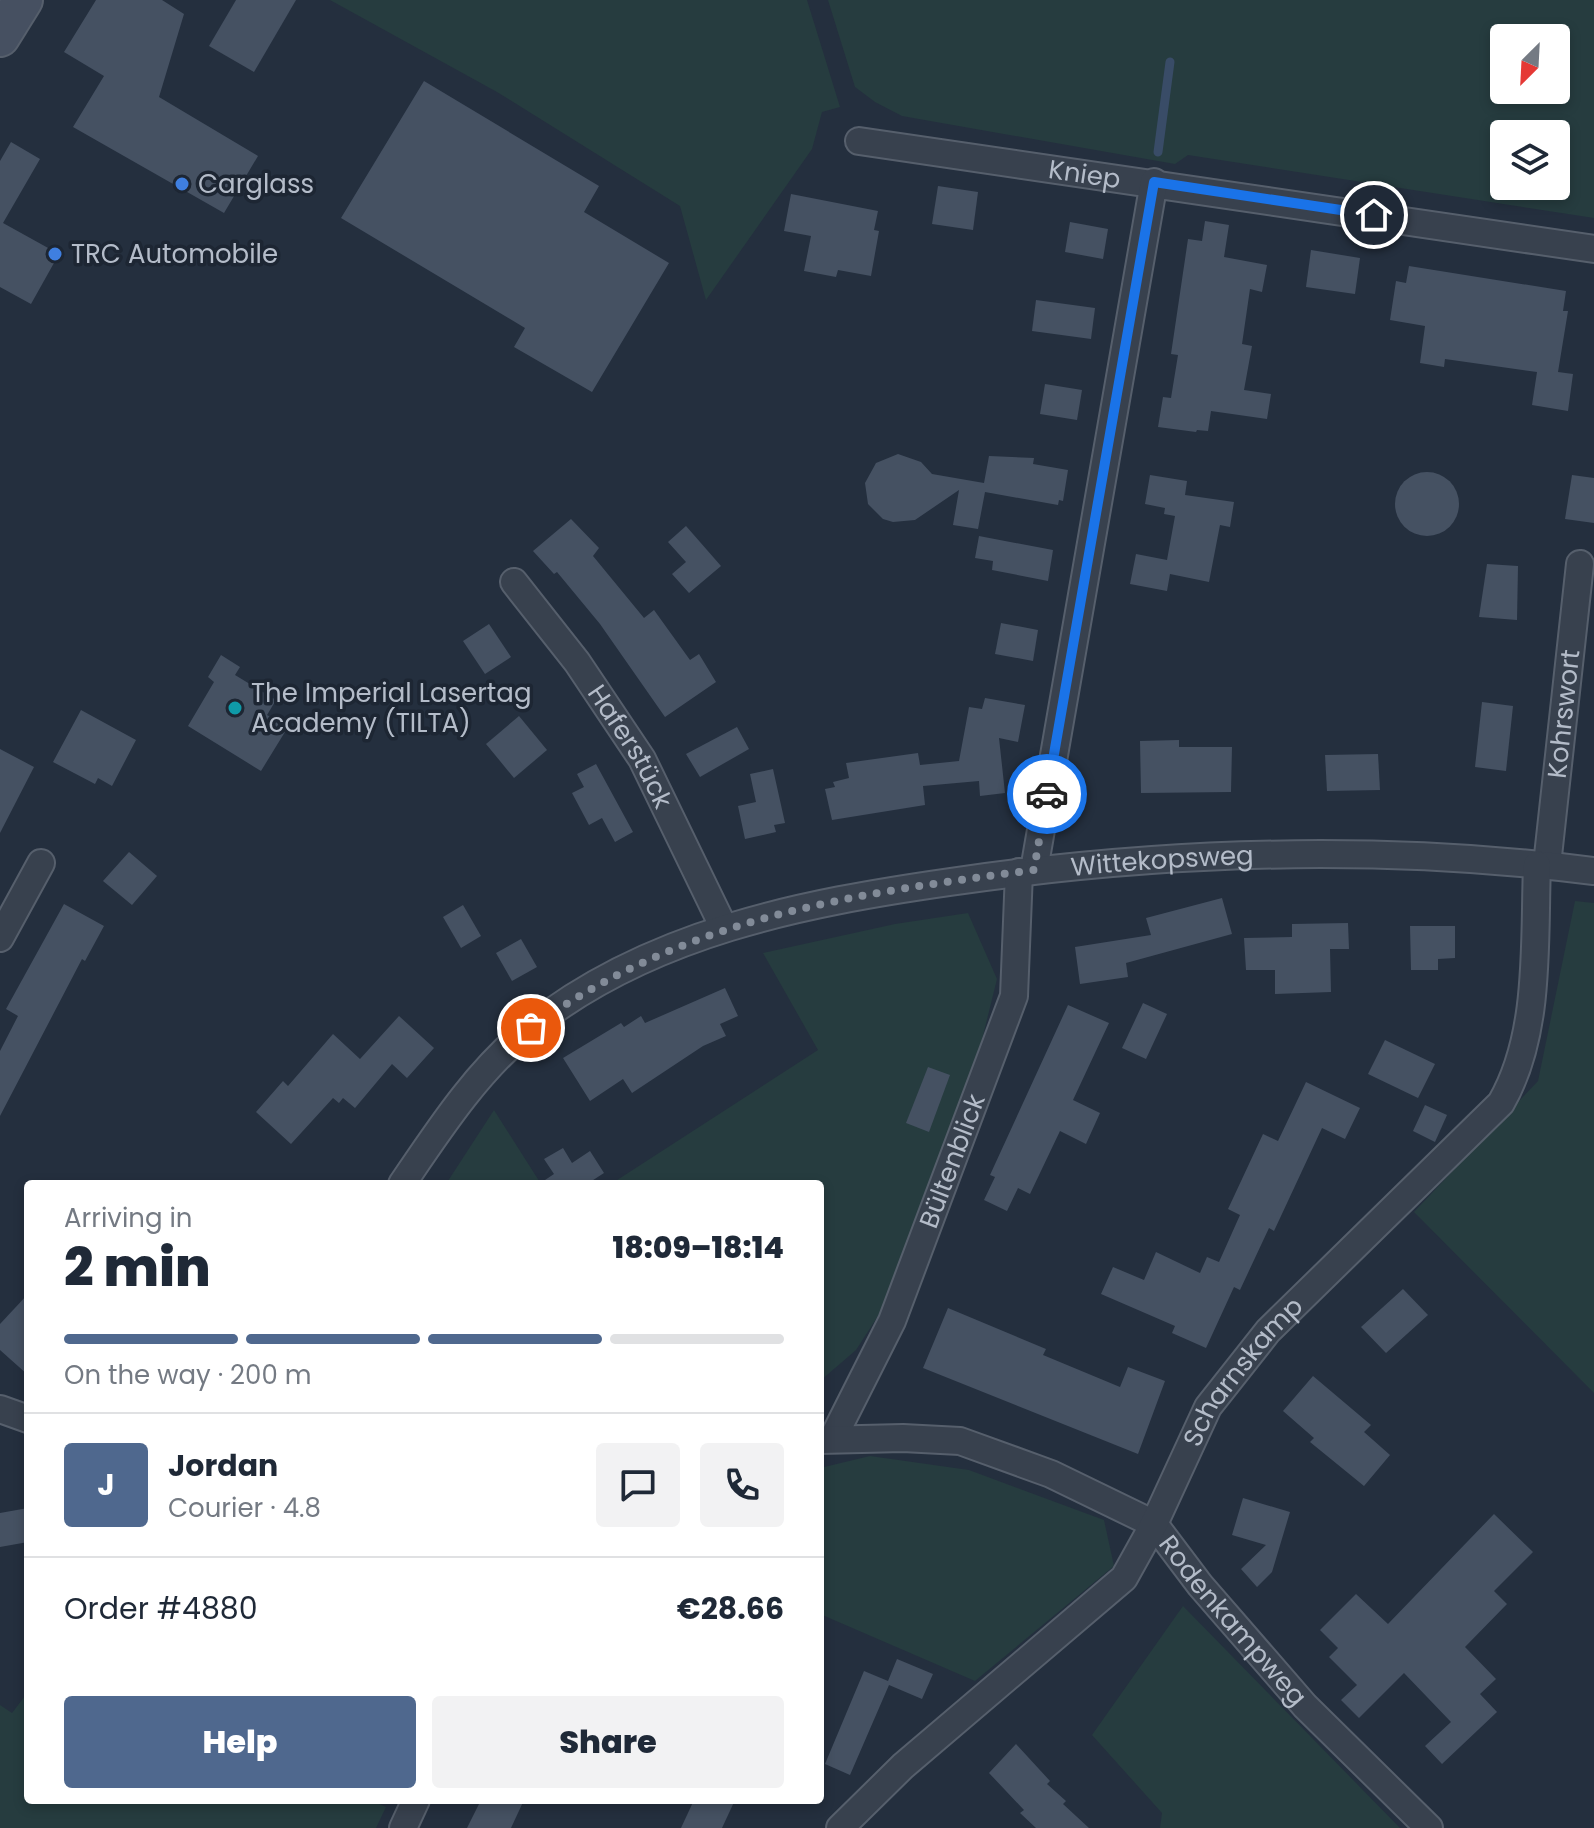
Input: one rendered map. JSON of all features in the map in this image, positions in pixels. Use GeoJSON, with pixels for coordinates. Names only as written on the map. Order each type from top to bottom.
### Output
{"type":"FeatureCollection","features":[{"type":"Feature","properties":{"kind":"main road"},"geometry":{"type":"LineString","coordinates":[[0,37],[23,0]]}},
{"type":"Feature","properties":{"kind":"street","name":"Kniep"},"geometry":{"type":"LineString","coordinates":[[859,141],[1594,249]]}},
{"type":"Feature","properties":{"kind":"street","name":"Bültenblick"},"geometry":{"type":"LineString","coordinates":[[826,1439],[892,1321],[1014,996],[1027,871],[1154,182]]}},
{"type":"Feature","properties":{"kind":"street","name":"Kohrswort"},"geometry":{"type":"LineString","coordinates":[[1542,865],[1580,564]]}},
{"type":"Feature","properties":{"kind":"street","name":"Haferstück"},"geometry":{"type":"LineString","coordinates":[[514,582],[577,662],[642,759],[724,928]]}},
{"type":"Feature","properties":{"kind":"street","name":"Wittekopsweg"},"geometry":{"type":"LineString","coordinates":[[405,1180],[478,1078],[531,1028],[614,975],[654,955],[724,928],[821,904],[1027,871],[1214,855],[1411,856],[1594,871]]}},
{"type":"Feature","properties":{"kind":"street"},"geometry":{"type":"LineString","coordinates":[[0,938],[41,863]]}},
{"type":"Feature","properties":{"kind":"street","name":"Scharnskamp"},"geometry":{"type":"LineString","coordinates":[[840,1828],[903,1766],[1124,1578],[1154,1524],[1208,1407],[1268,1331],[1501,1103],[1517,1075],[1529,1013],[1542,865]]}},
{"type":"Feature","properties":{"kind":"street"},"geometry":{"type":"LineString","coordinates":[[0,1409],[24,1418]]}},
{"type":"Feature","properties":{"kind":"street","name":"Rodenkampweg"},"geometry":{"type":"LineString","coordinates":[[826,1439],[960,1441],[1051,1474],[1154,1524],[1200,1585],[1305,1706],[1429,1828]]}},
{"type":"Feature","properties":{"kind":"street"},"geometry":{"type":"LineString","coordinates":[[403,1828],[414,1804]]}},
{"type":"Feature","properties":{"kind":"green space"},"geometry":{"type":"Polygon","coordinates":[[[330,0],[807,0],[840,107],[822,112],[812,149],[706,300],[680,206],[497,92],[330,0]]]}},
{"type":"Feature","properties":{"kind":"green space"},"geometry":{"type":"Polygon","coordinates":[[[828,0],[1594,0],[1594,218],[1188,155],[1175,164],[902,116],[855,87],[828,0]]]}},
{"type":"Feature","properties":{"kind":"green space"},"geometry":{"type":"Polygon","coordinates":[[[1575,901],[1594,903],[1594,1393],[1414,1212],[1538,1081],[1575,901]]]}},
{"type":"Feature","properties":{"kind":"green space"},"geometry":{"type":"Polygon","coordinates":[[[968,913],[997,979],[975,1068],[887,1302],[856,1350],[824,1378],[824,1180],[617,1180],[818,1050],[763,953],[895,924],[968,913]]]}},
{"type":"Feature","properties":{"kind":"green space"},"geometry":{"type":"Polygon","coordinates":[[[494,1110],[538,1180],[449,1180],[494,1110]]]}},
{"type":"Feature","properties":{"kind":"green space"},"geometry":{"type":"Polygon","coordinates":[[[870,1456],[969,1470],[1104,1520],[1114,1566],[975,1681],[824,1616],[824,1467],[870,1456]]]}},
{"type":"Feature","properties":{"kind":"green space"},"geometry":{"type":"Polygon","coordinates":[[[1183,1606],[1400,1828],[1160,1828],[1162,1813],[1092,1735],[1183,1606]]]}},
{"type":"Feature","properties":{"kind":"green space"},"geometry":{"type":"Polygon","coordinates":[[[24,1697],[24,1804],[379,1804],[386,1807],[376,1828],[0,1828],[0,1705],[12,1713],[24,1697]]]}},
{"type":"Feature","properties":{"kind":"building"},"geometry":{"type":"Polygon","coordinates":[[[96,0],[162,0],[184,14],[159,97],[258,156],[224,213],[73,127],[104,76],[64,52],[96,0]]]}},
{"type":"Feature","properties":{"kind":"building"},"geometry":{"type":"Polygon","coordinates":[[[236,0],[296,0],[254,72],[209,46],[236,0]]]}},
{"type":"Feature","properties":{"kind":"building"},"geometry":{"type":"Polygon","coordinates":[[[424,81],[599,186],[584,212],[669,263],[592,392],[514,347],[525,328],[341,218],[424,81]]]}},
{"type":"Feature","properties":{"kind":"building"},"geometry":{"type":"Polygon","coordinates":[[[11,142],[40,159],[3,223],[59,254],[31,304],[0,287],[0,161],[11,142]]]}},
{"type":"Feature","properties":{"kind":"building"},"geometry":{"type":"Polygon","coordinates":[[[938,186],[978,192],[973,230],[932,224],[938,186]]]}},
{"type":"Feature","properties":{"kind":"building"},"geometry":{"type":"Polygon","coordinates":[[[791,194],[878,211],[874,230],[879,231],[871,276],[838,270],[836,277],[804,271],[811,236],[784,231],[791,194]]]}},
{"type":"Feature","properties":{"kind":"building"},"geometry":{"type":"Polygon","coordinates":[[[1205,221],[1229,225],[1224,257],[1267,265],[1262,292],[1250,289],[1242,344],[1252,346],[1244,390],[1271,394],[1267,419],[1211,411],[1208,431],[1158,427],[1163,397],[1171,398],[1178,355],[1171,354],[1188,239],[1202,241],[1205,221]]]}},
{"type":"Feature","properties":{"kind":"building"},"geometry":{"type":"Polygon","coordinates":[[[1070,222],[1108,229],[1103,259],[1065,252],[1070,222]]]}},
{"type":"Feature","properties":{"kind":"building"},"geometry":{"type":"Polygon","coordinates":[[[1311,250],[1360,258],[1355,294],[1306,287],[1311,250]]]}},
{"type":"Feature","properties":{"kind":"building"},"geometry":{"type":"Polygon","coordinates":[[[1409,266],[1566,291],[1563,311],[1568,311],[1558,372],[1573,374],[1568,411],[1532,405],[1537,372],[1445,359],[1444,367],[1420,363],[1425,326],[1390,320],[1396,281],[1406,283],[1409,266]]]}},
{"type":"Feature","properties":{"kind":"building"},"geometry":{"type":"Polygon","coordinates":[[[1036,300],[1095,308],[1091,339],[1032,331],[1036,300]]]}},
{"type":"Feature","properties":{"kind":"building"},"geometry":{"type":"Polygon","coordinates":[[[1045,384],[1082,390],[1077,420],[1040,414],[1045,384]]]}},
{"type":"Feature","properties":{"kind":"building"},"geometry":{"type":"Polygon","coordinates":[[[898,454],[921,462],[932,474],[984,483],[989,456],[1034,458],[1033,464],[1068,470],[1063,501],[1059,500],[1058,505],[985,492],[978,529],[953,525],[959,490],[915,520],[893,522],[883,519],[868,504],[865,483],[876,463],[898,454]]]}},
{"type":"Feature","properties":{"kind":"building"},"geometry":{"type":"Polygon","coordinates":[[[1421,472],[1433,472],[1450,481],[1457,492],[1457,516],[1450,527],[1433,536],[1421,536],[1409,531],[1400,522],[1395,510],[1395,498],[1400,486],[1409,477],[1421,472]]]}},
{"type":"Feature","properties":{"kind":"building"},"geometry":{"type":"Polygon","coordinates":[[[1150,475],[1187,481],[1185,495],[1234,502],[1230,527],[1220,525],[1209,582],[1170,574],[1167,591],[1130,584],[1136,554],[1167,560],[1175,516],[1164,514],[1165,508],[1145,504],[1150,475]]]}},
{"type":"Feature","properties":{"kind":"building"},"geometry":{"type":"Polygon","coordinates":[[[1572,475],[1594,478],[1594,523],[1565,519],[1572,475]]]}},
{"type":"Feature","properties":{"kind":"building"},"geometry":{"type":"Polygon","coordinates":[[[571,519],[599,548],[593,556],[644,618],[654,610],[690,660],[699,654],[716,682],[665,717],[600,624],[557,572],[554,574],[533,551],[571,519]]]}},
{"type":"Feature","properties":{"kind":"building"},"geometry":{"type":"Polygon","coordinates":[[[686,526],[721,566],[689,593],[672,574],[686,562],[668,542],[686,526]]]}},
{"type":"Feature","properties":{"kind":"building"},"geometry":{"type":"Polygon","coordinates":[[[979,536],[1053,550],[1048,581],[992,570],[993,561],[975,558],[979,536]]]}},
{"type":"Feature","properties":{"kind":"building"},"geometry":{"type":"Polygon","coordinates":[[[1487,564],[1518,566],[1517,620],[1479,617],[1487,564]]]}},
{"type":"Feature","properties":{"kind":"building"},"geometry":{"type":"Polygon","coordinates":[[[1001,623],[1038,630],[1033,661],[995,654],[1001,623]]]}},
{"type":"Feature","properties":{"kind":"building"},"geometry":{"type":"Polygon","coordinates":[[[489,624],[511,657],[485,674],[463,641],[489,624]]]}},
{"type":"Feature","properties":{"kind":"building","name":"The Imperial Lasertag Academy (TILTA)"},"geometry":{"type":"Polygon","coordinates":[[[221,655],[240,667],[235,675],[276,700],[267,715],[288,727],[261,771],[188,726],[214,682],[208,677],[221,655]]]}},
{"type":"Feature","properties":{"kind":"building"},"geometry":{"type":"Polygon","coordinates":[[[985,698],[1025,705],[1018,742],[999,738],[1005,793],[980,796],[979,781],[923,786],[925,805],[832,820],[825,789],[835,787],[833,782],[849,778],[846,763],[918,753],[920,765],[959,761],[969,707],[982,709],[985,698]]]}},
{"type":"Feature","properties":{"kind":"building"},"geometry":{"type":"Polygon","coordinates":[[[1482,702],[1513,706],[1506,771],[1475,767],[1482,702]]]}},
{"type":"Feature","properties":{"kind":"building"},"geometry":{"type":"Polygon","coordinates":[[[81,710],[136,740],[112,786],[98,778],[95,784],[53,762],[81,710]]]}},
{"type":"Feature","properties":{"kind":"building"},"geometry":{"type":"Polygon","coordinates":[[[519,716],[547,750],[514,778],[486,744],[519,716]]]}},
{"type":"Feature","properties":{"kind":"building"},"geometry":{"type":"Polygon","coordinates":[[[737,727],[749,749],[700,777],[686,754],[737,727]]]}},
{"type":"Feature","properties":{"kind":"building"},"geometry":{"type":"Polygon","coordinates":[[[1179,740],[1179,747],[1232,747],[1231,792],[1141,793],[1140,741],[1179,740]]]}},
{"type":"Feature","properties":{"kind":"building"},"geometry":{"type":"Polygon","coordinates":[[[0,749],[34,767],[0,833],[0,749]]]}},
{"type":"Feature","properties":{"kind":"building"},"geometry":{"type":"Polygon","coordinates":[[[1378,754],[1380,790],[1327,791],[1325,755],[1378,754]]]}},
{"type":"Feature","properties":{"kind":"building"},"geometry":{"type":"Polygon","coordinates":[[[596,764],[633,832],[615,842],[602,818],[589,825],[572,793],[584,787],[577,774],[596,764]]]}},
{"type":"Feature","properties":{"kind":"building"},"geometry":{"type":"Polygon","coordinates":[[[773,769],[785,823],[774,825],[776,832],[745,839],[738,806],[756,802],[750,774],[773,769]]]}},
{"type":"Feature","properties":{"kind":"building"},"geometry":{"type":"Polygon","coordinates":[[[129,852],[157,876],[132,905],[103,881],[129,852]]]}},
{"type":"Feature","properties":{"kind":"building"},"geometry":{"type":"Polygon","coordinates":[[[1222,898],[1232,934],[1126,963],[1128,977],[1080,984],[1075,947],[1151,935],[1146,918],[1222,898]]]}},
{"type":"Feature","properties":{"kind":"building"},"geometry":{"type":"Polygon","coordinates":[[[64,904],[104,926],[85,961],[82,959],[0,1116],[0,1051],[18,1016],[6,1009],[64,904]]]}},
{"type":"Feature","properties":{"kind":"building"},"geometry":{"type":"Polygon","coordinates":[[[463,905],[481,936],[461,948],[443,917],[463,905]]]}},
{"type":"Feature","properties":{"kind":"building"},"geometry":{"type":"Polygon","coordinates":[[[1348,923],[1349,949],[1330,949],[1331,992],[1275,994],[1275,970],[1246,970],[1244,938],[1292,937],[1292,924],[1348,923]]]}},
{"type":"Feature","properties":{"kind":"building"},"geometry":{"type":"Polygon","coordinates":[[[1410,926],[1455,926],[1455,958],[1438,959],[1438,970],[1411,970],[1410,926]]]}},
{"type":"Feature","properties":{"kind":"building"},"geometry":{"type":"Polygon","coordinates":[[[521,939],[537,967],[512,981],[496,953],[521,939]]]}},
{"type":"Feature","properties":{"kind":"building"},"geometry":{"type":"Polygon","coordinates":[[[725,988],[738,1016],[720,1024],[726,1036],[703,1046],[632,1093],[623,1079],[590,1101],[563,1058],[621,1023],[624,1027],[641,1016],[645,1023],[725,988]]]}},
{"type":"Feature","properties":{"kind":"building"},"geometry":{"type":"Polygon","coordinates":[[[1143,1003],[1167,1014],[1146,1059],[1122,1048],[1143,1003]]]}},
{"type":"Feature","properties":{"kind":"building"},"geometry":{"type":"Polygon","coordinates":[[[1068,1005],[1109,1023],[1073,1100],[1100,1113],[1086,1144],[1060,1131],[1030,1194],[1018,1188],[1007,1211],[984,1200],[995,1177],[990,1175],[1068,1005]]]}},
{"type":"Feature","properties":{"kind":"building"},"geometry":{"type":"Polygon","coordinates":[[[399,1016],[434,1048],[407,1078],[392,1064],[355,1108],[343,1098],[339,1103],[333,1098],[291,1144],[256,1112],[283,1081],[288,1086],[333,1034],[360,1059],[399,1016]]]}},
{"type":"Feature","properties":{"kind":"building"},"geometry":{"type":"Polygon","coordinates":[[[1385,1040],[1435,1064],[1418,1098],[1368,1074],[1385,1040]]]}},
{"type":"Feature","properties":{"kind":"building"},"geometry":{"type":"Polygon","coordinates":[[[928,1067],[950,1075],[929,1132],[906,1123],[928,1067]]]}},
{"type":"Feature","properties":{"kind":"building"},"geometry":{"type":"Polygon","coordinates":[[[1306,1082],[1360,1108],[1345,1139],[1322,1128],[1274,1231],[1269,1228],[1240,1290],[1234,1287],[1206,1348],[1172,1333],[1175,1326],[1101,1294],[1113,1267],[1144,1280],[1156,1252],[1200,1273],[1207,1257],[1219,1262],[1240,1215],[1228,1209],[1263,1134],[1278,1141],[1306,1082]]]}},
{"type":"Feature","properties":{"kind":"building"},"geometry":{"type":"Polygon","coordinates":[[[1425,1105],[1447,1115],[1435,1142],[1413,1131],[1425,1105]]]}},
{"type":"Feature","properties":{"kind":"building"},"geometry":{"type":"Polygon","coordinates":[[[563,1148],[572,1163],[590,1151],[604,1173],[593,1180],[545,1180],[554,1174],[544,1159],[563,1148]]]}},
{"type":"Feature","properties":{"kind":"building"},"geometry":{"type":"Polygon","coordinates":[[[1403,1289],[1428,1315],[1386,1353],[1361,1327],[1403,1289]]]}},
{"type":"Feature","properties":{"kind":"building"},"geometry":{"type":"Polygon","coordinates":[[[24,1298],[24,1371],[0,1350],[0,1324],[24,1298]]]}},
{"type":"Feature","properties":{"kind":"building"},"geometry":{"type":"Polygon","coordinates":[[[948,1308],[1046,1349],[1043,1355],[1120,1387],[1128,1367],[1165,1381],[1138,1454],[923,1368],[948,1308]]]}},
{"type":"Feature","properties":{"kind":"building"},"geometry":{"type":"Polygon","coordinates":[[[1313,1376],[1371,1425],[1364,1432],[1390,1455],[1364,1486],[1310,1442],[1314,1438],[1283,1411],[1313,1376]]]}},
{"type":"Feature","properties":{"kind":"building"},"geometry":{"type":"Polygon","coordinates":[[[1243,1498],[1290,1512],[1272,1572],[1257,1587],[1241,1569],[1266,1545],[1232,1535],[1243,1498]]]}},
{"type":"Feature","properties":{"kind":"building"},"geometry":{"type":"Polygon","coordinates":[[[24,1509],[24,1543],[0,1547],[0,1513],[24,1509]]]}},
{"type":"Feature","properties":{"kind":"building"},"geometry":{"type":"Polygon","coordinates":[[[1494,1514],[1533,1552],[1494,1591],[1507,1604],[1465,1647],[1496,1679],[1480,1694],[1497,1712],[1442,1764],[1425,1746],[1451,1722],[1404,1673],[1359,1718],[1341,1700],[1357,1685],[1329,1657],[1338,1648],[1320,1630],[1356,1594],[1388,1624],[1494,1514]]]}},
{"type":"Feature","properties":{"kind":"building"},"geometry":{"type":"Polygon","coordinates":[[[897,1659],[933,1674],[922,1699],[889,1685],[850,1775],[825,1764],[864,1671],[888,1681],[897,1659]]]}},
{"type":"Feature","properties":{"kind":"building"},"geometry":{"type":"Polygon","coordinates":[[[1016,1744],[1050,1781],[1047,1784],[1066,1801],[1063,1804],[1089,1828],[1036,1828],[1020,1813],[1024,1810],[989,1773],[1016,1744]]]}},
{"type":"Feature","properties":{"kind":"building"},"geometry":{"type":"Polygon","coordinates":[[[479,1804],[522,1804],[511,1828],[467,1828],[479,1804]]]}},
{"type":"Feature","properties":{"kind":"building"},"geometry":{"type":"Polygon","coordinates":[[[692,1804],[733,1804],[722,1828],[681,1828],[692,1804]]]}},
{"type":"Feature","properties":{"kind":"waterway"},"geometry":{"type":"LineString","coordinates":[[1158,152],[1170,62]]}},
{"type":"Feature","properties":{"kind":"way so far"},"geometry":{"type":"LineString","coordinates":[[531,1028],[601,982],[654,955],[724,928],[791,910],[896,890],[1034,870],[1047,794]]}},
{"type":"Feature","properties":{"kind":"place","name":"Carglass"},"geometry":{"type":"Point","coordinates":[182,184]}},
{"type":"Feature","properties":{"kind":"place","name":"TRC Automobile"},"geometry":{"type":"Point","coordinates":[55,254]}},
{"type":"Feature","properties":{"kind":"place","name":"The Imperial Lasertag Academy (TILTA)"},"geometry":{"type":"Point","coordinates":[235,708]}},
{"type":"Feature","properties":{"kind":"route"},"geometry":{"type":"LineString","coordinates":[[1047,794],[1154,182],[1374,215]]}}]}
